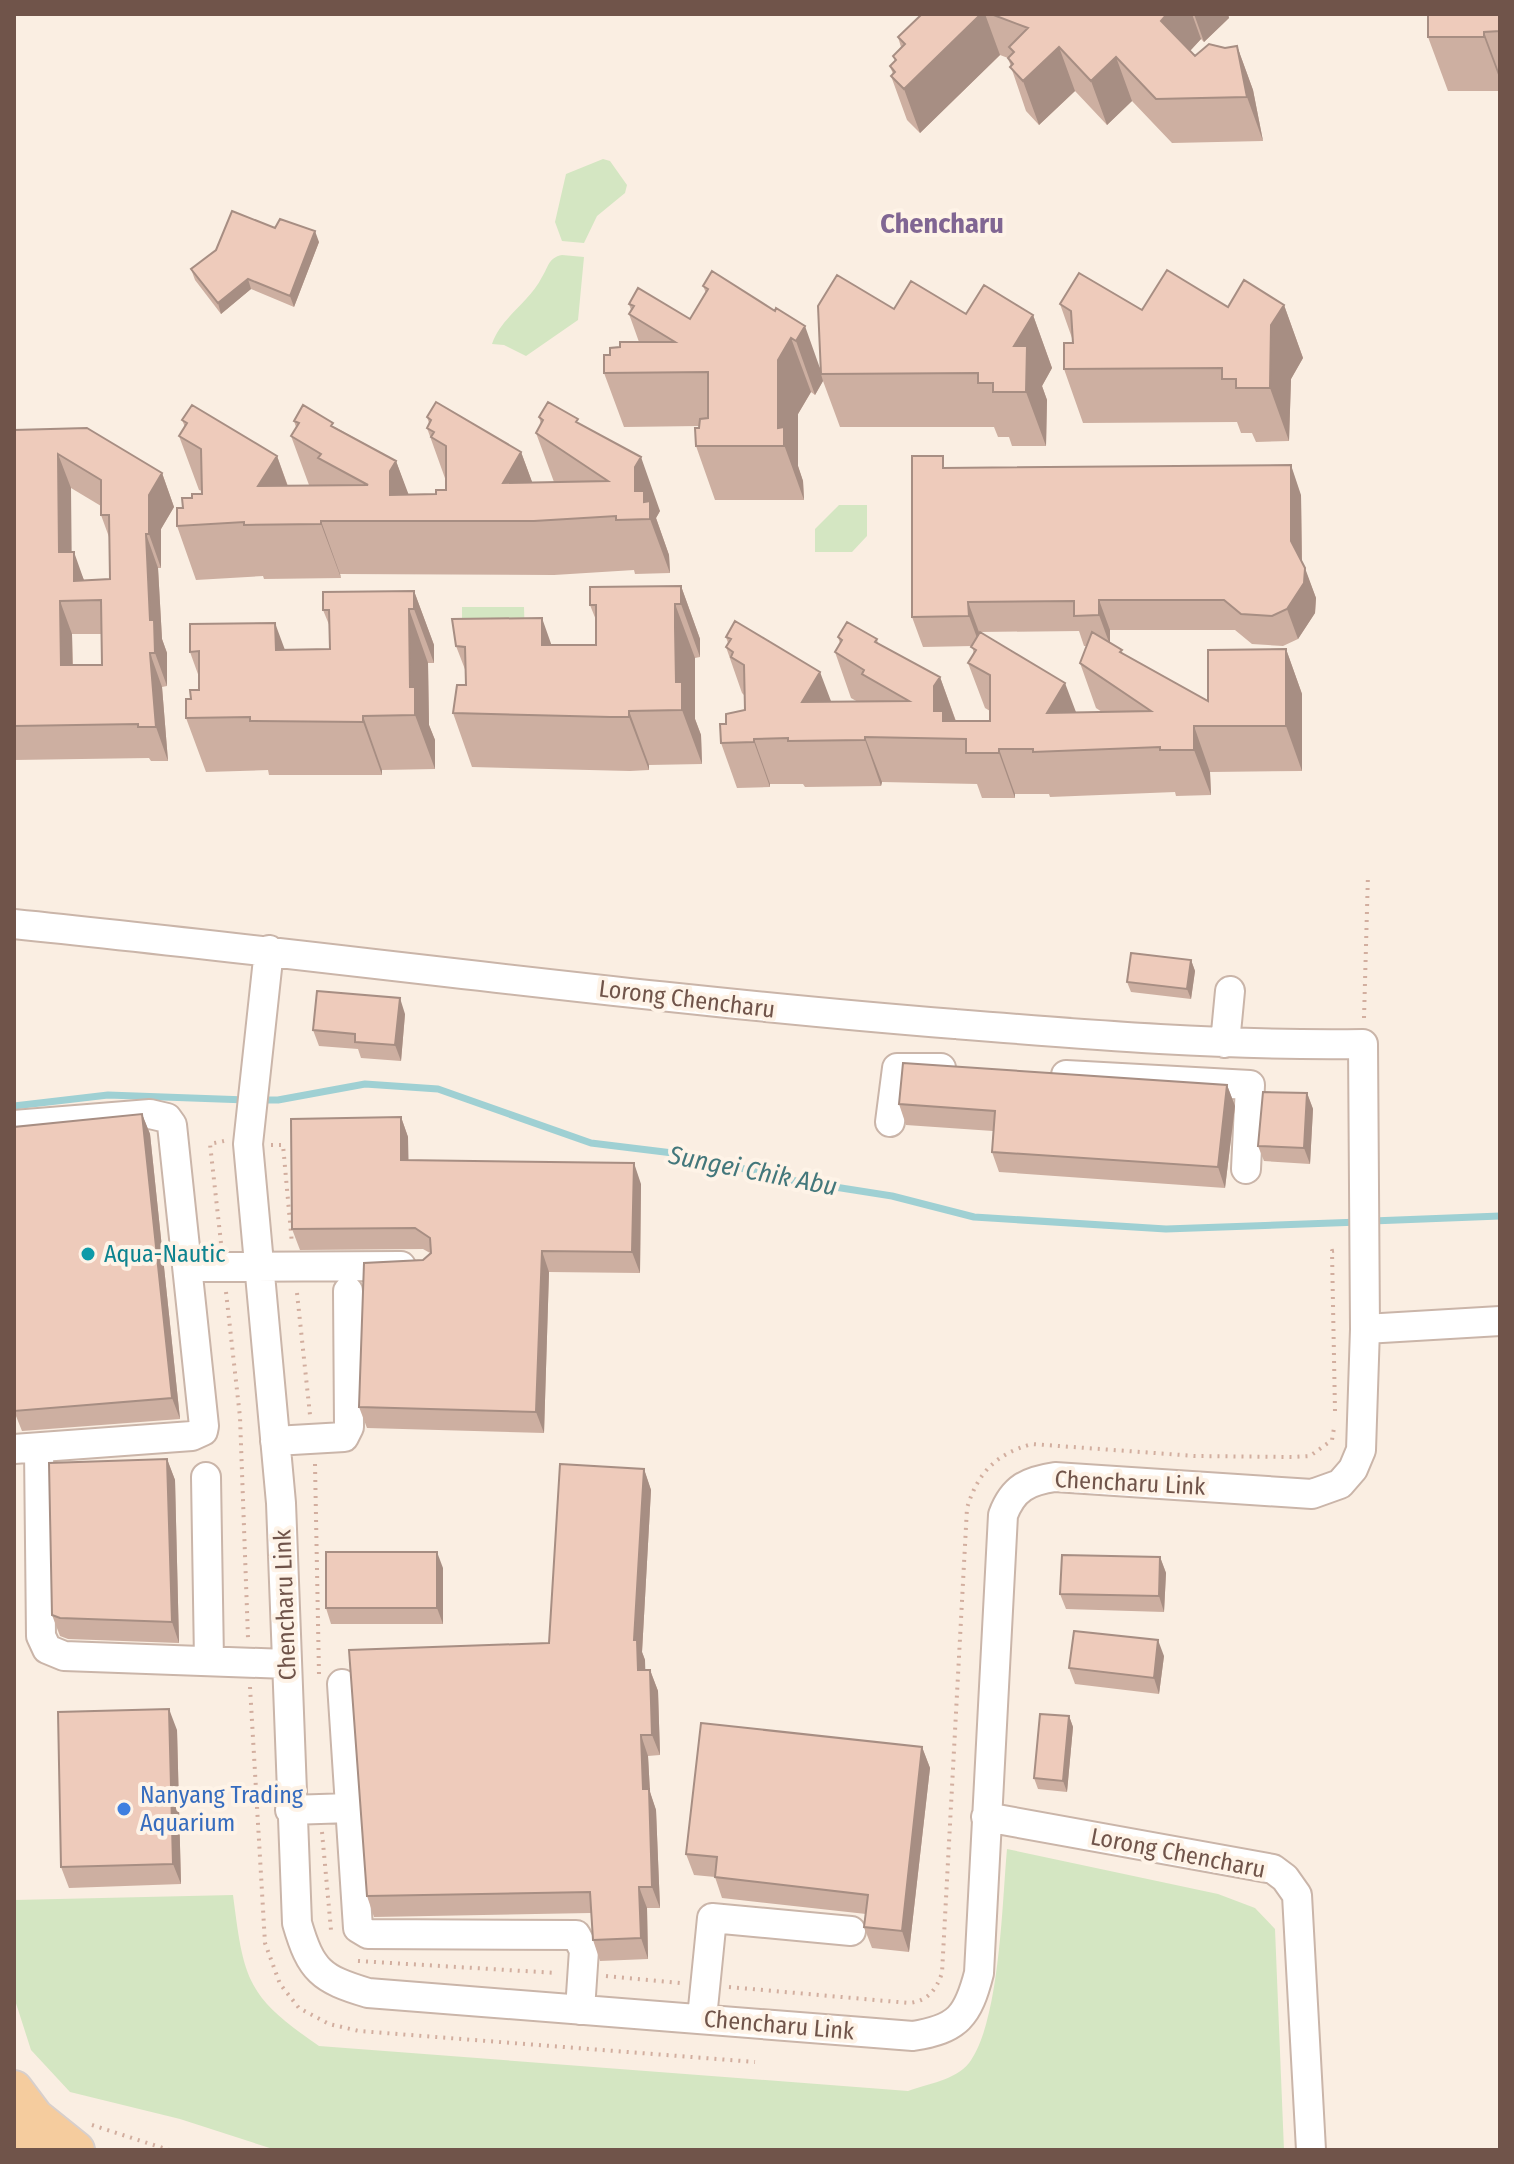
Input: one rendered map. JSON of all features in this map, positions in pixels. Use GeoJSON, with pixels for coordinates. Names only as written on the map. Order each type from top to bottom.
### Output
{"type":"FeatureCollection","features":[{"type":"Feature","properties":{"kind":"main road"},"geometry":{"type":"LineString","coordinates":[[14,2089],[35,2117],[82,2137]]}},
{"type":"Feature","properties":{"kind":"main road"},"geometry":{"type":"LineString","coordinates":[[14,2140],[45,2150]]}},
{"type":"Feature","properties":{"kind":"street","name":"Lorong Chencharu"},"geometry":{"type":"LineString","coordinates":[[14,924],[269,950],[769,1009],[1213,1043],[1363,1044]]}},
{"type":"Feature","properties":{"kind":"street","name":"Chencharu Link"},"geometry":{"type":"LineString","coordinates":[[269,950],[248,1136],[281,1503],[290,1810],[297,1923],[313,1966],[329,1981],[368,1993],[913,2036],[940,2032],[958,2020],[971,2005],[979,1973],[1003,1515],[1009,1500],[1020,1487],[1055,1477],[1312,1494],[1340,1484],[1353,1469],[1361,1450],[1365,1329],[1355,1247],[1364,1185],[1363,1044]]}},
{"type":"Feature","properties":{"kind":"street"},"geometry":{"type":"LineString","coordinates":[[1196,1081],[1213,1043],[1230,991]]}},
{"type":"Feature","properties":{"kind":"street"},"geometry":{"type":"LineString","coordinates":[[890,1122],[897,1068],[963,1069]]}},
{"type":"Feature","properties":{"kind":"street"},"geometry":{"type":"LineString","coordinates":[[1041,1073],[1250,1085],[1253,1091],[1246,1169]]}},
{"type":"Feature","properties":{"kind":"street"},"geometry":{"type":"LineString","coordinates":[[14,1125],[150,1114],[167,1118],[175,1136],[203,1431],[192,1436],[27,1449],[41,1636],[47,1649],[64,1656],[287,1664]]}},
{"type":"Feature","properties":{"kind":"street"},"geometry":{"type":"LineString","coordinates":[[189,1267],[423,1266]]}},
{"type":"Feature","properties":{"kind":"street"},"geometry":{"type":"LineString","coordinates":[[275,1441],[344,1437],[349,1427],[348,1291]]}},
{"type":"Feature","properties":{"kind":"street"},"geometry":{"type":"LineString","coordinates":[[1365,1329],[1500,1321]]}},
{"type":"Feature","properties":{"kind":"street"},"geometry":{"type":"LineString","coordinates":[[206,1477],[209,1660]]}},
{"type":"Feature","properties":{"kind":"street"},"geometry":{"type":"LineString","coordinates":[[330,1685],[350,1808],[355,1918],[362,1931],[576,1935],[583,1944],[580,2010]]}},
{"type":"Feature","properties":{"kind":"street"},"geometry":{"type":"LineString","coordinates":[[290,1810],[350,1808]]}},
{"type":"Feature","properties":{"kind":"street","name":"Lorong Chencharu"},"geometry":{"type":"LineString","coordinates":[[986,1817],[1273,1869],[1285,1878],[1297,1895],[1311,2150]]}},
{"type":"Feature","properties":{"kind":"street"},"geometry":{"type":"LineString","coordinates":[[702,2018],[712,1918],[851,1931]]}},
{"type":"Feature","properties":{"kind":"path"},"geometry":{"type":"LineString","coordinates":[[1363,1044],[1368,874]]}},
{"type":"Feature","properties":{"kind":"path"},"geometry":{"type":"LineString","coordinates":[[248,1136],[283,1145],[311,1424]]}},
{"type":"Feature","properties":{"kind":"path"},"geometry":{"type":"LineString","coordinates":[[722,1987],[909,2003],[927,1998],[937,1988],[942,1973],[967,1508],[975,1483],[990,1464],[1010,1450],[1032,1444],[1195,1456],[1293,1457],[1310,1456],[1323,1449],[1332,1440],[1335,1424],[1332,1251],[1355,1247]]}},
{"type":"Feature","properties":{"kind":"path"},"geometry":{"type":"LineString","coordinates":[[314,1455],[330,1685]]}},
{"type":"Feature","properties":{"kind":"path"},"geometry":{"type":"LineString","coordinates":[[320,1809],[331,1932]]}},
{"type":"Feature","properties":{"kind":"path"},"geometry":{"type":"LineString","coordinates":[[347,1958],[691,1984]]}},
{"type":"Feature","properties":{"kind":"path"},"geometry":{"type":"LineString","coordinates":[[82,2137],[169,2150]]}},
{"type":"Feature","properties":{"kind":"green space"},"geometry":{"type":"Polygon","coordinates":[[[603,159],[610,161],[627,185],[625,193],[597,216],[584,243],[562,241],[555,222],[566,174],[603,159]]]}},
{"type":"Feature","properties":{"kind":"green space"},"geometry":{"type":"Polygon","coordinates":[[[562,255],[584,257],[578,320],[526,356],[504,345],[492,344],[502,326],[530,295],[551,260],[562,255]]]}},
{"type":"Feature","properties":{"kind":"green space"},"geometry":{"type":"Polygon","coordinates":[[[839,505],[867,505],[867,536],[852,552],[815,552],[815,529],[839,505]]]}},
{"type":"Feature","properties":{"kind":"green space"},"geometry":{"type":"Polygon","coordinates":[[[462,607],[524,607],[525,641],[462,638],[462,607]]]}},
{"type":"Feature","properties":{"kind":"green space"},"geometry":{"type":"Polygon","coordinates":[[[1007,1849],[1218,1894],[1255,1908],[1275,1929],[1284,2150],[276,2150],[180,2119],[70,2092],[31,2050],[14,1997],[14,1900],[233,1895],[241,1947],[253,1984],[276,2013],[319,2046],[908,2091],[957,2074],[969,2063],[979,2044],[987,2020],[998,1960],[1007,1849]]]}},
{"type":"Feature","properties":{"kind":"building"},"geometry":{"type":"Polygon","coordinates":[[[922,14],[981,14],[904,89],[891,76],[895,72],[890,66],[896,60],[893,56],[905,44],[898,37],[922,14]]]}},
{"type":"Feature","properties":{"kind":"building"},"geometry":{"type":"Polygon","coordinates":[[[991,14],[1167,14],[1161,21],[1195,56],[1209,44],[1225,48],[1237,46],[1247,97],[1156,99],[1116,57],[1091,81],[1059,47],[1023,81],[1010,67],[1013,64],[1008,58],[1014,52],[1009,47],[1028,28],[991,14]]]}},
{"type":"Feature","properties":{"kind":"building"},"geometry":{"type":"Polygon","coordinates":[[[1428,14],[1500,14],[1500,31],[1484,32],[1484,37],[1428,37],[1428,14]]]}},
{"type":"Feature","properties":{"kind":"building"},"geometry":{"type":"Polygon","coordinates":[[[232,211],[275,228],[280,219],[315,231],[290,296],[248,279],[218,303],[191,269],[216,250],[232,211]]]}},
{"type":"Feature","properties":{"kind":"building"},"geometry":{"type":"Polygon","coordinates":[[[1167,270],[1228,307],[1244,280],[1284,305],[1271,325],[1270,388],[1236,388],[1236,379],[1222,379],[1222,368],[1064,369],[1064,343],[1073,343],[1071,311],[1060,304],[1079,273],[1142,310],[1167,270]]]}},
{"type":"Feature","properties":{"kind":"building"},"geometry":{"type":"Polygon","coordinates":[[[712,271],[805,326],[796,341],[791,338],[778,360],[778,428],[784,427],[784,446],[696,446],[695,428],[699,428],[700,419],[708,418],[708,372],[604,373],[604,355],[610,355],[610,348],[620,347],[620,342],[675,342],[629,314],[634,306],[629,304],[638,288],[690,319],[708,289],[703,286],[712,271]]]}},
{"type":"Feature","properties":{"kind":"building"},"geometry":{"type":"Polygon","coordinates":[[[837,275],[894,309],[911,281],[966,314],[984,285],[1033,315],[1014,346],[1027,346],[1026,392],[993,392],[993,383],[978,383],[978,373],[821,374],[818,306],[837,275]]]}},
{"type":"Feature","properties":{"kind":"building"},"geometry":{"type":"Polygon","coordinates":[[[436,402],[521,452],[503,483],[608,481],[536,433],[543,420],[539,417],[548,402],[578,419],[576,422],[641,457],[635,467],[635,491],[644,491],[644,502],[650,501],[650,519],[616,520],[616,516],[534,521],[321,521],[321,524],[244,525],[244,522],[177,526],[177,508],[183,508],[182,498],[202,494],[201,449],[179,436],[187,423],[182,420],[192,405],[277,456],[258,486],[368,485],[318,458],[321,454],[291,436],[299,423],[294,421],[303,405],[333,423],[331,426],[396,461],[390,471],[390,495],[436,494],[436,490],[446,490],[446,446],[431,437],[434,432],[427,428],[431,420],[427,417],[436,402]]]}},
{"type":"Feature","properties":{"kind":"building"},"geometry":{"type":"Polygon","coordinates":[[[87,428],[162,473],[149,495],[149,534],[146,534],[150,620],[154,620],[155,653],[150,653],[156,727],[138,727],[138,724],[14,726],[14,430],[87,428]],[[58,454],[59,552],[74,552],[74,581],[110,579],[109,515],[101,515],[101,480],[58,454]],[[101,600],[60,601],[61,665],[102,665],[101,600]]]}},
{"type":"Feature","properties":{"kind":"building"},"geometry":{"type":"Polygon","coordinates":[[[912,456],[943,456],[943,468],[1291,465],[1291,541],[1305,568],[1304,583],[1287,609],[1272,616],[1241,614],[1224,600],[1099,600],[1099,615],[1074,616],[1074,601],[968,602],[969,616],[912,617],[912,456]]]}},
{"type":"Feature","properties":{"kind":"building"},"geometry":{"type":"Polygon","coordinates":[[[681,586],[681,604],[675,604],[675,627],[676,682],[682,682],[682,710],[629,711],[629,717],[453,713],[457,685],[466,685],[465,647],[456,646],[452,619],[542,618],[542,645],[596,645],[596,605],[590,605],[590,587],[681,586]]]}},
{"type":"Feature","properties":{"kind":"building"},"geometry":{"type":"Polygon","coordinates":[[[414,591],[414,609],[409,609],[410,687],[415,687],[415,715],[363,716],[363,722],[250,721],[250,717],[186,718],[186,699],[191,699],[190,690],[199,690],[199,651],[190,652],[190,624],[275,623],[276,650],[330,649],[329,610],[323,610],[323,592],[414,591]]]}},
{"type":"Feature","properties":{"kind":"building"},"geometry":{"type":"Polygon","coordinates":[[[735,621],[820,672],[802,702],[909,701],[862,674],[864,670],[835,652],[842,640],[838,637],[847,622],[877,639],[875,642],[940,677],[934,686],[934,711],[943,711],[943,721],[990,721],[990,675],[968,663],[976,650],[971,647],[980,632],[1065,683],[1047,713],[1151,711],[1080,663],[1092,632],[1122,650],[1120,652],[1208,701],[1208,650],[1286,649],[1286,726],[1194,726],[1194,750],[1160,750],[1160,747],[1033,752],[1033,749],[999,749],[999,753],[966,753],[966,739],[865,737],[865,740],[788,741],[788,738],[721,743],[720,724],[726,724],[726,714],[745,710],[744,665],[731,657],[733,652],[726,647],[731,639],[726,637],[735,621]]]}},
{"type":"Feature","properties":{"kind":"building"},"geometry":{"type":"Polygon","coordinates":[[[1131,953],[1191,960],[1187,989],[1127,982],[1131,953]]]}},
{"type":"Feature","properties":{"kind":"building"},"geometry":{"type":"Polygon","coordinates":[[[317,991],[400,998],[395,1045],[355,1042],[355,1034],[313,1030],[317,991]]]}},
{"type":"Feature","properties":{"kind":"building"},"geometry":{"type":"Polygon","coordinates":[[[903,1063],[1227,1085],[1218,1167],[992,1152],[995,1111],[899,1104],[903,1063]]]}},
{"type":"Feature","properties":{"kind":"building"},"geometry":{"type":"Polygon","coordinates":[[[1263,1092],[1307,1093],[1304,1148],[1258,1146],[1263,1092]]]}},
{"type":"Feature","properties":{"kind":"building","name":"Aqua-Nautic"},"geometry":{"type":"Polygon","coordinates":[[[142,1114],[172,1398],[14,1411],[14,1127],[142,1114]]]}},
{"type":"Feature","properties":{"kind":"building"},"geometry":{"type":"Polygon","coordinates":[[[401,1117],[401,1160],[634,1163],[632,1252],[542,1251],[536,1412],[359,1407],[364,1263],[423,1260],[431,1253],[430,1238],[415,1228],[292,1229],[291,1119],[401,1117]]]}},
{"type":"Feature","properties":{"kind":"building"},"geometry":{"type":"Polygon","coordinates":[[[167,1459],[172,1622],[60,1618],[52,1615],[49,1463],[167,1459]]]}},
{"type":"Feature","properties":{"kind":"building"},"geometry":{"type":"Polygon","coordinates":[[[560,1464],[644,1469],[634,1640],[637,1640],[638,1670],[650,1670],[652,1735],[641,1735],[643,1789],[649,1789],[652,1887],[639,1887],[641,1938],[593,1940],[590,1892],[367,1896],[349,1650],[549,1643],[560,1464]]]}},
{"type":"Feature","properties":{"kind":"building"},"geometry":{"type":"Polygon","coordinates":[[[326,1552],[437,1552],[437,1608],[326,1608],[326,1552]]]}},
{"type":"Feature","properties":{"kind":"building"},"geometry":{"type":"Polygon","coordinates":[[[1062,1555],[1160,1557],[1159,1596],[1060,1594],[1062,1555]]]}},
{"type":"Feature","properties":{"kind":"building"},"geometry":{"type":"Polygon","coordinates":[[[1074,1631],[1158,1640],[1154,1678],[1069,1668],[1074,1631]]]}},
{"type":"Feature","properties":{"kind":"building"},"geometry":{"type":"Polygon","coordinates":[[[169,1709],[173,1864],[61,1867],[58,1712],[169,1709]]]}},
{"type":"Feature","properties":{"kind":"building"},"geometry":{"type":"Polygon","coordinates":[[[1040,1714],[1069,1716],[1063,1781],[1034,1778],[1040,1714]]]}},
{"type":"Feature","properties":{"kind":"building"},"geometry":{"type":"Polygon","coordinates":[[[701,1723],[922,1747],[902,1931],[864,1927],[868,1895],[715,1877],[717,1857],[686,1854],[701,1723]]]}},
{"type":"Feature","properties":{"kind":"waterway","name":"Sungei Chik Abu"},"geometry":{"type":"LineString","coordinates":[[259,1100],[278,1100],[365,1084],[438,1089],[591,1143],[689,1155],[784,1179],[892,1196],[974,1217],[1166,1229],[1360,1222]]}},
{"type":"Feature","properties":{"kind":"waterway","name":"Sungei Chik Abu"},"geometry":{"type":"LineString","coordinates":[[14,1106],[108,1095],[247,1100]]}},
{"type":"Feature","properties":{"kind":"waterway","name":"Sungei Chik Abu"},"geometry":{"type":"LineString","coordinates":[[1372,1221],[1500,1216]]}},
{"type":"Feature","properties":{"kind":"place","name":"Aqua-Nautic"},"geometry":{"type":"Point","coordinates":[88,1254]}},
{"type":"Feature","properties":{"kind":"place","name":"Nanyang Trading Aquarium"},"geometry":{"type":"Point","coordinates":[124,1809]}},
{"type":"Feature","properties":{"kind":"district","name":"Chencharu"},"geometry":{"type":"Point","coordinates":[942,223]}}]}
